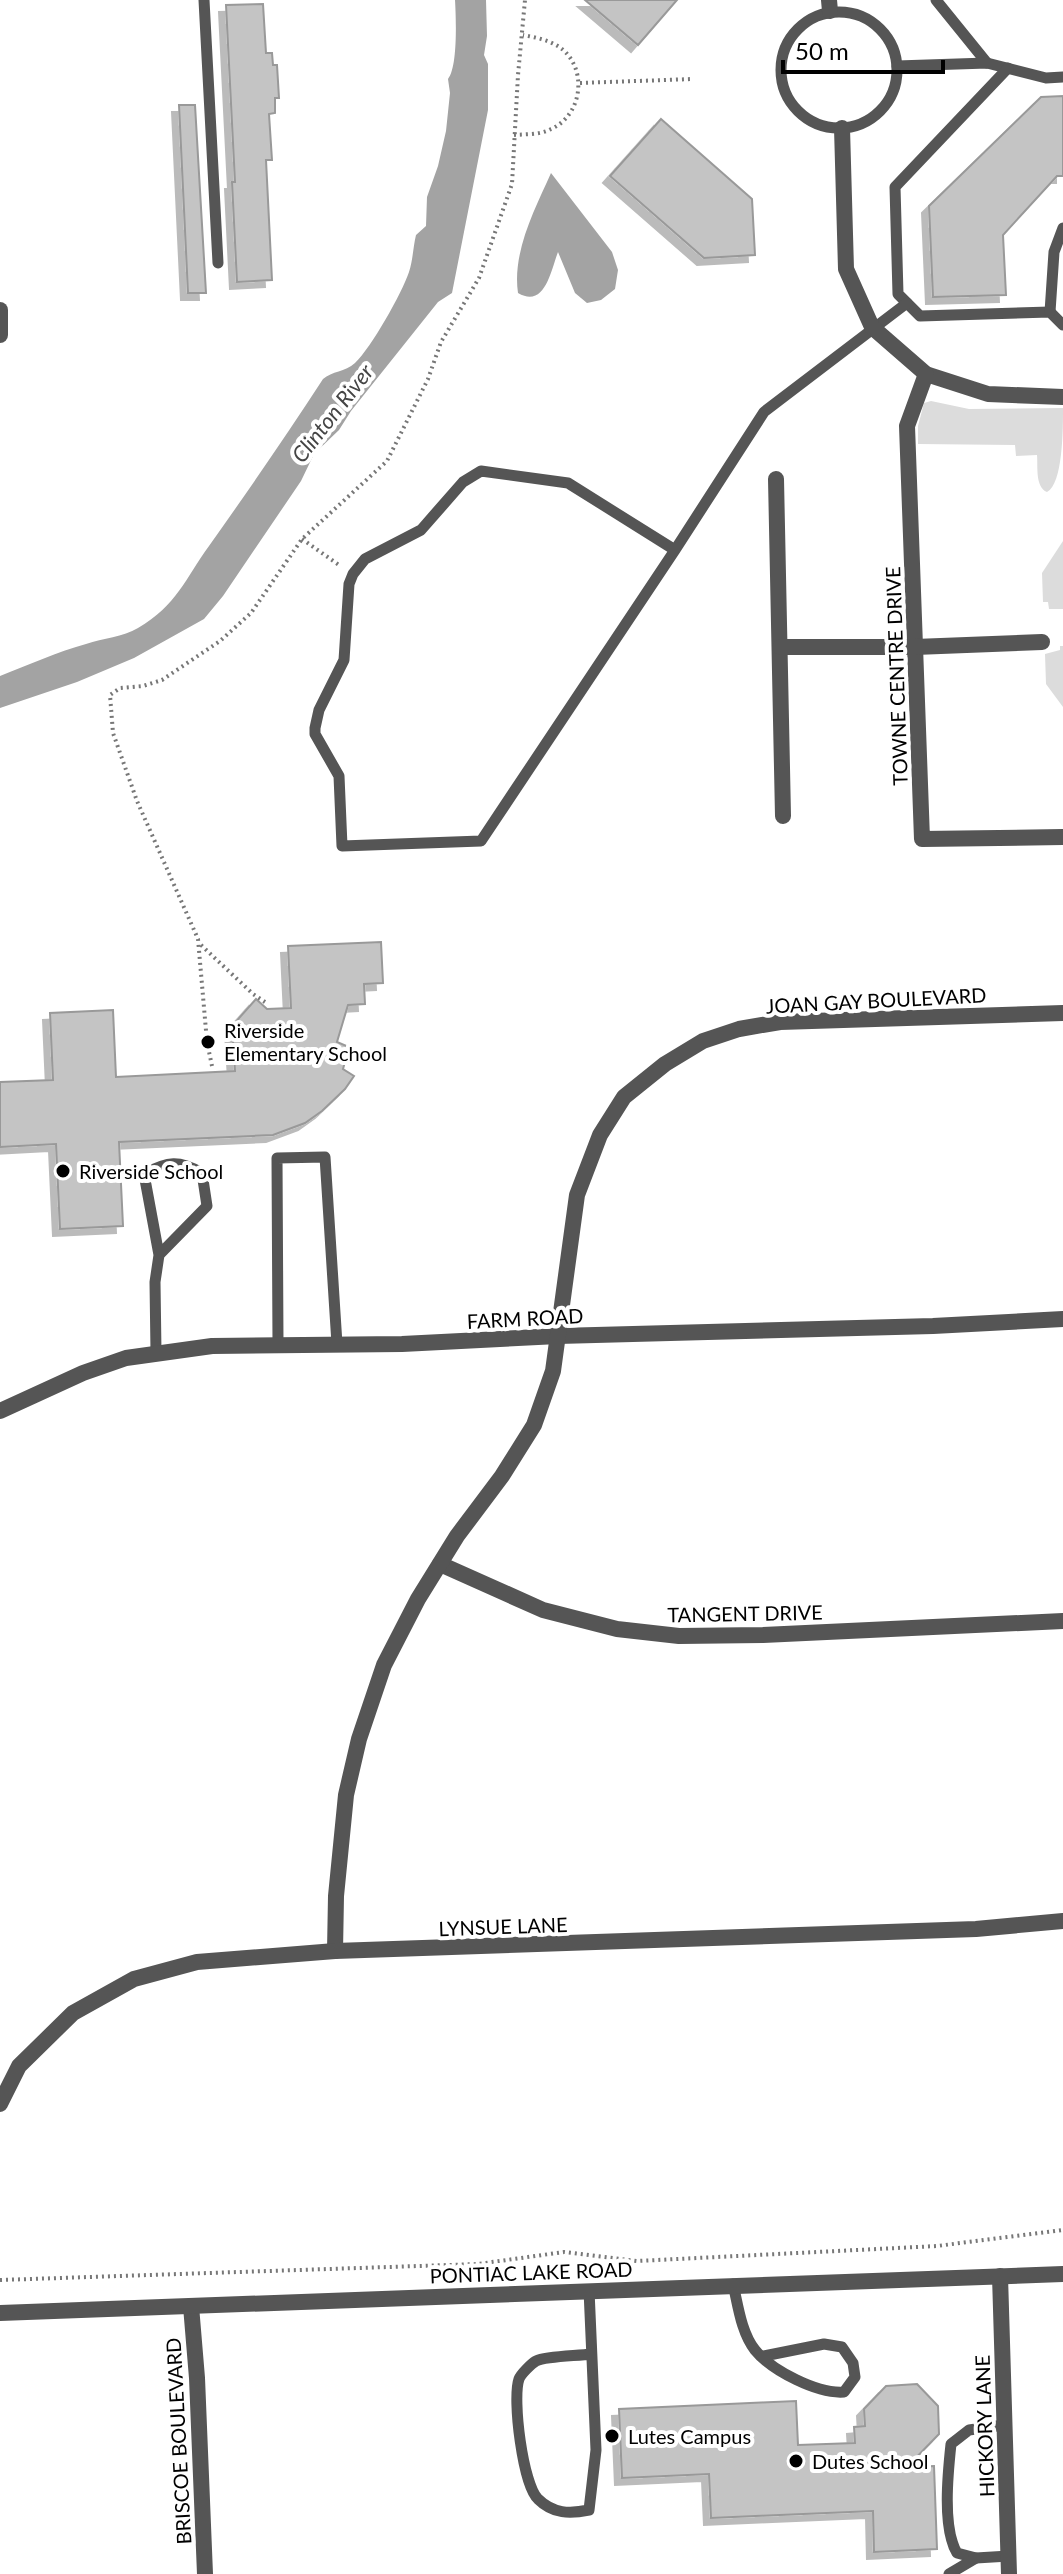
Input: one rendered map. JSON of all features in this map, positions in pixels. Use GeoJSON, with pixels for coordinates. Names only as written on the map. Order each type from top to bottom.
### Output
{"type":"FeatureCollection","features":[{"type":"Feature","properties":{"kind":"street"},"geometry":{"type":"LineString","coordinates":[[842,128],[846,269],[872,327],[926,374],[988,394],[1063,397]]}},
{"type":"Feature","properties":{"kind":"street"},"geometry":{"type":"LineString","coordinates":[[0,310],[0,335]]}},
{"type":"Feature","properties":{"kind":"street","name":"TOWNE CENTRE DRIVE"},"geometry":{"type":"LineString","coordinates":[[926,374],[907,426],[922,839],[1063,837]]}},
{"type":"Feature","properties":{"kind":"street"},"geometry":{"type":"LineString","coordinates":[[776,479],[783,816]]}},
{"type":"Feature","properties":{"kind":"street"},"geometry":{"type":"LineString","coordinates":[[780,647],[915,647],[1042,642]]}},
{"type":"Feature","properties":{"kind":"street","name":"JOAN GAY BOULEVARD"},"geometry":{"type":"LineString","coordinates":[[335,1951],[336,1896],[346,1795],[359,1739],[384,1665],[418,1599],[457,1536],[502,1476],[534,1425],[553,1371],[577,1195],[600,1135],[624,1097],[665,1064],[703,1041],[739,1029],[780,1022],[1063,1013]]}},
{"type":"Feature","properties":{"kind":"street","name":"FARM ROAD"},"geometry":{"type":"LineString","coordinates":[[0,1411],[83,1373],[126,1358],[212,1346],[402,1344],[1063,1319]]}},
{"type":"Feature","properties":{"kind":"street","name":"TANGENT DRIVE"},"geometry":{"type":"LineString","coordinates":[[440,1564],[543,1610],[617,1629],[679,1636],[1063,1621]]}},
{"type":"Feature","properties":{"kind":"street","name":"LYNSUE LANE"},"geometry":{"type":"LineString","coordinates":[[0,2104],[19,2066],[73,2013],[134,1979],[197,1962],[335,1951],[976,1929],[1063,1921]]}},
{"type":"Feature","properties":{"kind":"street","name":"PONTIAC LAKE ROAD"},"geometry":{"type":"LineString","coordinates":[[0,2313],[1063,2274]]}},
{"type":"Feature","properties":{"kind":"street","name":"HICKORY LANE"},"geometry":{"type":"LineString","coordinates":[[1000,2276],[1009,2574]]}},
{"type":"Feature","properties":{"kind":"street","name":"BRISCOE BOULEVARD"},"geometry":{"type":"LineString","coordinates":[[191,2306],[205,2574]]}},
{"type":"Feature","properties":{"kind":"lane"},"geometry":{"type":"LineString","coordinates":[[204,0],[218,263]]}},
{"type":"Feature","properties":{"kind":"lane"},"geometry":{"type":"LineString","coordinates":[[936,0],[987,63]]}},
{"type":"Feature","properties":{"kind":"lane"},"geometry":{"type":"LineString","coordinates":[[830,6],[857,14],[875,24],[889,39],[897,66],[891,96],[879,112],[862,123],[842,128],[807,118],[789,98],[781,72],[783,54],[791,37],[803,24],[830,6]]}},
{"type":"Feature","properties":{"kind":"lane"},"geometry":{"type":"LineString","coordinates":[[897,66],[987,63],[1046,78],[1063,77]]}},
{"type":"Feature","properties":{"kind":"lane"},"geometry":{"type":"LineString","coordinates":[[1008,68],[895,187],[898,294],[920,316],[1050,312],[1063,325]]}},
{"type":"Feature","properties":{"kind":"lane"},"geometry":{"type":"LineString","coordinates":[[1050,312],[1054,252],[1063,228]]}},
{"type":"Feature","properties":{"kind":"lane"},"geometry":{"type":"LineString","coordinates":[[675,550],[568,483],[488,470],[474,473],[463,482],[421,530],[373,554],[353,574],[349,584],[344,660],[315,721],[315,734],[339,776],[342,846],[481,841],[675,550],[764,412],[907,303]]}},
{"type":"Feature","properties":{"kind":"lane"},"geometry":{"type":"LineString","coordinates":[[278,1343],[277,1158],[325,1157],[337,1344]]}},
{"type":"Feature","properties":{"kind":"lane"},"geometry":{"type":"LineString","coordinates":[[156,1352],[155,1282],[159,1255],[144,1174],[159,1166],[185,1163],[202,1173],[207,1206],[159,1255]]}},
{"type":"Feature","properties":{"kind":"lane"},"geometry":{"type":"LineString","coordinates":[[733,2284],[742,2323],[755,2350],[781,2370],[830,2393],[844,2392],[855,2377],[853,2363],[842,2347],[824,2344],[764,2356]]}},
{"type":"Feature","properties":{"kind":"lane"},"geometry":{"type":"LineString","coordinates":[[589,2290],[596,2450],[589,2510],[571,2514],[551,2509],[535,2497],[522,2451],[515,2400],[520,2376],[537,2361],[591,2354]]}},
{"type":"Feature","properties":{"kind":"lane"},"geometry":{"type":"LineString","coordinates":[[1004,2425],[969,2430],[951,2444],[948,2472],[952,2545],[957,2553],[976,2558],[1009,2556]]}},
{"type":"Feature","properties":{"kind":"lane"},"geometry":{"type":"LineString","coordinates":[[949,2574],[976,2558]]}},
{"type":"Feature","properties":{"kind":"path"},"geometry":{"type":"LineString","coordinates":[[212,1066],[207,1042],[199,943],[137,801],[113,733],[110,695],[112,691],[162,680],[220,641],[251,613],[302,539],[387,461],[428,379],[441,342],[479,278],[512,184],[525,0]]}},
{"type":"Feature","properties":{"kind":"path"},"geometry":{"type":"LineString","coordinates":[[514,135],[550,130],[565,121],[576,99],[579,83],[577,69],[567,53],[547,40],[523,35]]}},
{"type":"Feature","properties":{"kind":"path"},"geometry":{"type":"LineString","coordinates":[[579,83],[693,79]]}},
{"type":"Feature","properties":{"kind":"path"},"geometry":{"type":"LineString","coordinates":[[302,539],[353,574]]}},
{"type":"Feature","properties":{"kind":"path"},"geometry":{"type":"LineString","coordinates":[[199,943],[265,1002]]}},
{"type":"Feature","properties":{"kind":"path"},"geometry":{"type":"LineString","coordinates":[[0,2280],[478,2264],[564,2252],[637,2261],[937,2246],[1063,2230]]}},
{"type":"Feature","properties":{"kind":"shaded area"},"geometry":{"type":"Polygon","coordinates":[[[931,401],[969,409],[1063,408],[1061,455],[1052,487],[1047,492],[1041,486],[1037,455],[1016,456],[1015,445],[918,444],[918,426],[924,403],[931,401]]]}},
{"type":"Feature","properties":{"kind":"shaded area"},"geometry":{"type":"Polygon","coordinates":[[[1063,541],[1063,609],[1049,609],[1048,602],[1043,602],[1042,573],[1063,541]]]}},
{"type":"Feature","properties":{"kind":"shaded area"},"geometry":{"type":"Polygon","coordinates":[[[1063,646],[1063,707],[1046,684],[1045,654],[1060,650],[1063,646]]]}},
{"type":"Feature","properties":{"kind":"water","name":"Clinton River"},"geometry":{"type":"Polygon","coordinates":[[[455,0],[486,0],[484,55],[488,64],[488,110],[452,293],[438,302],[339,430],[314,454],[301,481],[204,619],[134,658],[77,682],[0,708],[0,676],[64,651],[132,631],[162,610],[179,591],[323,379],[355,363],[377,333],[405,281],[416,235],[426,226],[427,197],[446,131],[450,93],[448,79],[455,53],[455,0]]]}},
{"type":"Feature","properties":{"kind":"water"},"geometry":{"type":"Polygon","coordinates":[[[551,173],[612,252],[618,270],[615,289],[601,300],[587,303],[575,293],[558,252],[541,292],[527,297],[518,293],[518,262],[522,247],[551,173]]]}},
{"type":"Feature","properties":{"kind":"building"},"geometry":{"type":"Polygon","coordinates":[[[585,0],[677,0],[638,45],[585,0]]]}},
{"type":"Feature","properties":{"kind":"building"},"geometry":{"type":"Polygon","coordinates":[[[263,4],[266,53],[272,53],[273,65],[277,65],[279,98],[275,98],[275,113],[269,114],[272,160],[266,160],[272,280],[237,282],[226,5],[263,4]]]}},
{"type":"Feature","properties":{"kind":"building"},"geometry":{"type":"Polygon","coordinates":[[[1063,96],[1063,176],[1057,176],[1003,235],[1006,295],[933,297],[929,206],[1041,97],[1063,96]]]}},
{"type":"Feature","properties":{"kind":"building"},"geometry":{"type":"Polygon","coordinates":[[[179,105],[195,105],[206,293],[188,293],[179,105]]]}},
{"type":"Feature","properties":{"kind":"building"},"geometry":{"type":"Polygon","coordinates":[[[661,119],[752,199],[755,255],[704,258],[610,176],[661,119]]]}},
{"type":"Feature","properties":{"kind":"building"},"geometry":{"type":"Polygon","coordinates":[[[381,942],[383,983],[364,984],[365,1004],[348,1005],[337,1042],[349,1047],[343,1069],[354,1076],[345,1089],[305,1123],[273,1135],[119,1142],[123,1226],[60,1229],[56,1144],[0,1147],[0,1082],[53,1080],[50,1013],[113,1010],[116,1077],[235,1071],[232,1026],[256,999],[267,1009],[291,1008],[288,946],[381,942]]]}},
{"type":"Feature","properties":{"kind":"building"},"geometry":{"type":"Polygon","coordinates":[[[917,2384],[938,2406],[939,2434],[907,2467],[934,2466],[937,2549],[874,2552],[873,2511],[711,2518],[709,2474],[622,2478],[619,2409],[796,2401],[798,2445],[855,2443],[854,2427],[865,2426],[864,2409],[886,2386],[917,2384]]]}},
{"type":"Feature","properties":{"kind":"place","name":"Riverside Elementary School"},"geometry":{"type":"Point","coordinates":[208,1042]}},
{"type":"Feature","properties":{"kind":"place","name":"Riverside School"},"geometry":{"type":"Point","coordinates":[63,1171]}},
{"type":"Feature","properties":{"kind":"place","name":"Lutes Campus"},"geometry":{"type":"Point","coordinates":[612,2436]}},
{"type":"Feature","properties":{"kind":"place","name":"Dutes School"},"geometry":{"type":"Point","coordinates":[796,2461]}}]}
